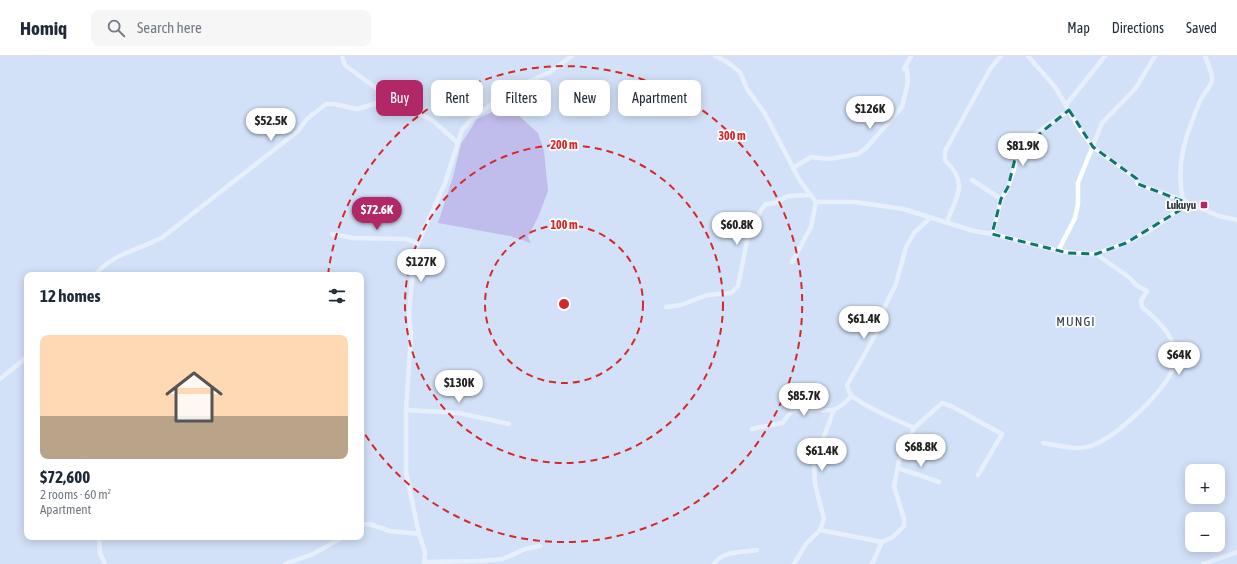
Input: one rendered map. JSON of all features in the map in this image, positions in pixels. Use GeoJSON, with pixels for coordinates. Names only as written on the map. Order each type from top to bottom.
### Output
{"type":"FeatureCollection","features":[{"type":"Feature","properties":{"kind":"street"},"geometry":{"type":"LineString","coordinates":[[342,56],[346,66],[376,88]]}},
{"type":"Feature","properties":{"kind":"street"},"geometry":{"type":"LineString","coordinates":[[540,546],[525,549],[503,559],[425,563],[425,552],[419,534],[406,472],[406,410],[411,334],[409,314],[413,268],[418,243],[444,183],[462,130],[471,120],[506,93],[550,72],[572,56]]}},
{"type":"Feature","properties":{"kind":"street"},"geometry":{"type":"LineString","coordinates":[[715,56],[727,62],[740,72],[747,89],[764,112],[778,143],[810,195],[816,202],[855,202],[903,209],[974,231],[992,234],[1058,251],[1082,254],[1096,254],[1126,243],[1152,229],[1183,207],[1190,204]]}},
{"type":"Feature","properties":{"kind":"street"},"geometry":{"type":"LineString","coordinates":[[793,168],[811,157],[836,157],[858,154],[866,148],[902,107],[908,82],[907,69],[904,69],[911,56]]}},
{"type":"Feature","properties":{"kind":"street"},"geometry":{"type":"LineString","coordinates":[[947,222],[960,185],[957,175],[944,160],[945,151],[990,69],[1001,56]]}},
{"type":"Feature","properties":{"kind":"street"},"geometry":{"type":"LineString","coordinates":[[1028,56],[1048,78],[1093,147],[1137,179],[1138,184],[1183,200],[1219,216],[1237,220]]}},
{"type":"Feature","properties":{"kind":"street"},"geometry":{"type":"LineString","coordinates":[[1066,105],[1105,56]]}},
{"type":"Feature","properties":{"kind":"street"},"geometry":{"type":"LineString","coordinates":[[1058,251],[1075,218],[1078,204],[1078,183],[1102,123],[1135,89],[1155,56]]}},
{"type":"Feature","properties":{"kind":"street"},"geometry":{"type":"LineString","coordinates":[[1183,200],[1180,187],[1184,141],[1202,96],[1212,80],[1212,75],[1205,56]]}},
{"type":"Feature","properties":{"kind":"street"},"geometry":{"type":"LineString","coordinates":[[98,272],[117,256],[146,247],[163,238],[298,131],[307,119],[326,104],[334,104],[357,109],[376,103]]}},
{"type":"Feature","properties":{"kind":"street"},"geometry":{"type":"LineString","coordinates":[[992,234],[1000,199],[1008,187],[1014,169],[1015,159],[1022,148],[1035,134],[1069,110]]}},
{"type":"Feature","properties":{"kind":"street"},"geometry":{"type":"LineString","coordinates":[[423,115],[432,120],[457,142]]}},
{"type":"Feature","properties":{"kind":"street"},"geometry":{"type":"LineString","coordinates":[[972,180],[1000,199]]}},
{"type":"Feature","properties":{"kind":"street"},"geometry":{"type":"LineString","coordinates":[[666,307],[681,306],[707,295],[727,294],[735,291],[738,286],[748,236],[761,210],[766,204],[774,203],[788,196],[810,195]]}},
{"type":"Feature","properties":{"kind":"street"},"geometry":{"type":"LineString","coordinates":[[792,262],[811,227],[816,202]]}},
{"type":"Feature","properties":{"kind":"street"},"geometry":{"type":"LineString","coordinates":[[914,428],[852,396],[848,392],[847,385],[876,334],[882,312],[896,284],[904,253],[914,233],[930,218]]}},
{"type":"Feature","properties":{"kind":"street"},"geometry":{"type":"LineString","coordinates":[[332,234],[354,238],[406,239],[418,243]]}},
{"type":"Feature","properties":{"kind":"street"},"geometry":{"type":"LineString","coordinates":[[1043,443],[1081,448],[1090,447],[1103,441],[1127,424],[1159,392],[1173,370],[1176,358],[1171,336],[1162,324],[1142,307],[1141,301],[1147,291],[1136,285],[1130,278],[1096,254]]}},
{"type":"Feature","properties":{"kind":"street"},"geometry":{"type":"LineString","coordinates":[[0,379],[24,359]]}},
{"type":"Feature","properties":{"kind":"street"},"geometry":{"type":"LineString","coordinates":[[794,564],[806,544],[820,530],[824,519],[815,484],[814,462],[834,410],[852,396]]}},
{"type":"Feature","properties":{"kind":"street"},"geometry":{"type":"LineString","coordinates":[[820,530],[882,542],[894,537],[904,526],[904,519],[894,486],[898,468],[914,428],[942,403],[951,406],[965,415],[1001,432],[1002,438],[978,476]]}},
{"type":"Feature","properties":{"kind":"street"},"geometry":{"type":"LineString","coordinates":[[752,429],[782,423],[786,420],[787,415],[793,411],[804,408],[834,410]]}},
{"type":"Feature","properties":{"kind":"street"},"geometry":{"type":"LineString","coordinates":[[406,410],[459,413],[509,424]]}},
{"type":"Feature","properties":{"kind":"street"},"geometry":{"type":"LineString","coordinates":[[898,468],[939,482]]}},
{"type":"Feature","properties":{"kind":"street"},"geometry":{"type":"LineString","coordinates":[[364,524],[369,524],[390,532],[419,534]]}},
{"type":"Feature","properties":{"kind":"street"},"geometry":{"type":"LineString","coordinates":[[99,540],[100,553],[105,564]]}},
{"type":"Feature","properties":{"kind":"street"},"geometry":{"type":"LineString","coordinates":[[285,564],[312,554],[338,540]]}},
{"type":"Feature","properties":{"kind":"street"},"geometry":{"type":"LineString","coordinates":[[872,564],[882,542]]}},
{"type":"Feature","properties":{"kind":"street"},"geometry":{"type":"LineString","coordinates":[[714,564],[717,559],[725,554],[757,550]]}},
{"type":"Feature","properties":{"kind":"street"},"geometry":{"type":"LineString","coordinates":[[1203,564],[1236,552]]}},
{"type":"Feature","properties":{"kind":"highlighted area"},"geometry":{"type":"Polygon","coordinates":[[[1069,110],[1093,147],[1137,179],[1138,184],[1190,204],[1126,243],[1096,254],[1068,253],[992,234],[1001,199],[1008,187],[1015,159],[1022,148],[1069,110]]]}},
{"type":"Feature","properties":{"kind":"shaded area"},"geometry":{"type":"Polygon","coordinates":[[[491,112],[491,116],[519,116],[538,133],[544,151],[548,191],[539,215],[528,237],[531,243],[510,236],[438,223],[453,177],[461,144],[477,119],[491,112]]]}},
{"type":"Feature","properties":{"kind":"place","name":"Lukuyu"},"geometry":{"type":"Point","coordinates":[1204,205]}},
{"type":"Feature","properties":{"kind":"district","name":"MUNGI"},"geometry":{"type":"Point","coordinates":[1076,321]}}]}
